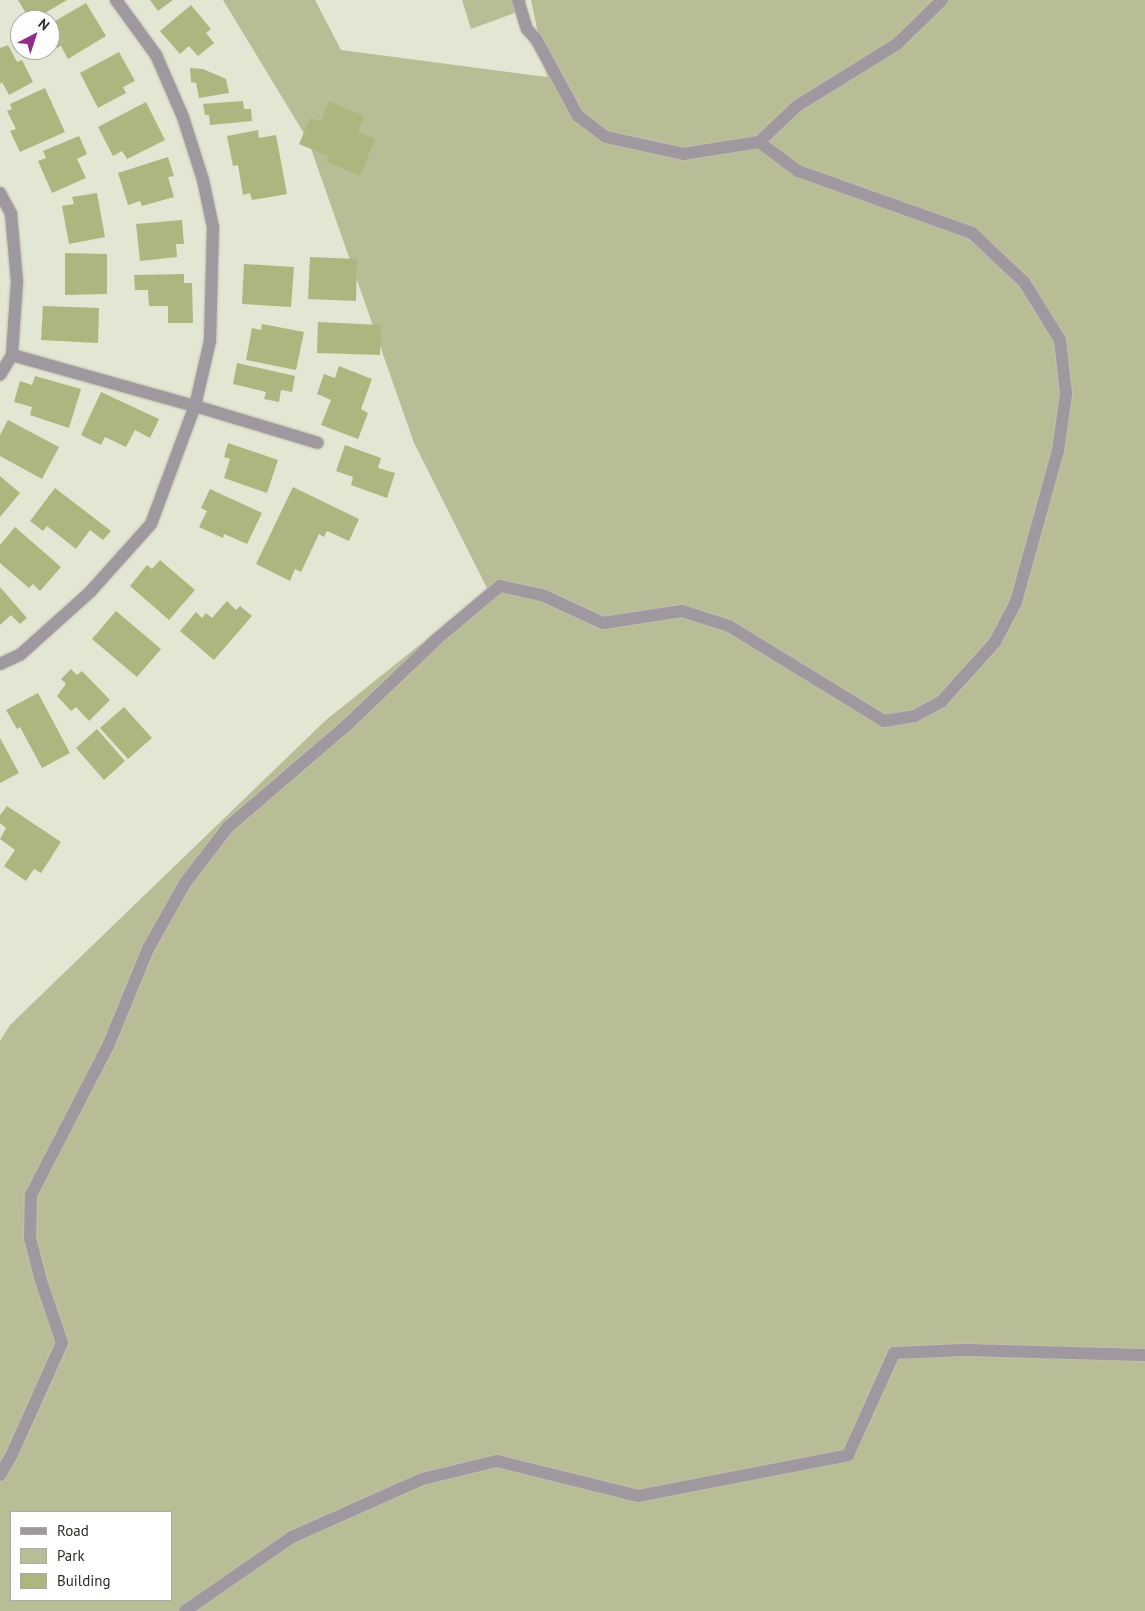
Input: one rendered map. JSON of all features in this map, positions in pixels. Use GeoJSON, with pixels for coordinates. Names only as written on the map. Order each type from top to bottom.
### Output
{"type":"FeatureCollection","features":[{"type":"Feature","properties":{"kind":"street"},"geometry":{"type":"LineString","coordinates":[[0,664],[21,654],[90,592],[151,524],[195,406],[210,341],[213,227],[204,180],[183,116],[156,55],[116,0]]}},
{"type":"Feature","properties":{"kind":"street"},"geometry":{"type":"LineString","coordinates":[[518,0],[526,29],[536,39],[578,116],[606,137],[683,154],[759,142],[797,106],[897,44],[942,0]]}},
{"type":"Feature","properties":{"kind":"street"},"geometry":{"type":"LineString","coordinates":[[0,1475],[12,1454],[62,1343],[41,1282],[30,1238],[31,1194],[108,1046],[148,949],[185,883],[228,827],[348,724],[438,638],[500,586],[542,595],[603,623],[682,611],[729,626],[884,721],[915,716],[942,701],[995,642],[1016,602],[1058,451],[1066,394],[1060,340],[1024,282],[972,233],[798,171],[759,142]]}},
{"type":"Feature","properties":{"kind":"street"},"geometry":{"type":"LineString","coordinates":[[0,193],[11,214],[17,281],[12,356],[0,375]]}},
{"type":"Feature","properties":{"kind":"street"},"geometry":{"type":"LineString","coordinates":[[12,356],[195,406],[318,443]]}},
{"type":"Feature","properties":{"kind":"street"},"geometry":{"type":"LineString","coordinates":[[184,1611],[292,1537],[422,1479],[497,1461],[638,1496],[848,1455],[894,1353],[964,1350],[1145,1355]]}},
{"type":"Feature","properties":{"kind":"green space"},"geometry":{"type":"Polygon","coordinates":[[[223,0],[315,0],[341,50],[547,77],[531,0],[1145,0],[1145,1611],[0,1611],[0,1041],[10,1025],[326,720],[488,590],[414,443],[308,140],[223,0]]]}},
{"type":"Feature","properties":{"kind":"green space"},"geometry":{"type":"Polygon","coordinates":[[[462,0],[526,0],[523,10],[471,29],[462,0]]]}},
{"type":"Feature","properties":{"kind":"building"},"geometry":{"type":"Polygon","coordinates":[[[18,0],[67,0],[50,10],[24,10],[18,0]]]}},
{"type":"Feature","properties":{"kind":"building"},"geometry":{"type":"Polygon","coordinates":[[[150,0],[173,0],[158,11],[150,0]]]}},
{"type":"Feature","properties":{"kind":"building"},"geometry":{"type":"Polygon","coordinates":[[[86,3],[106,36],[68,59],[60,46],[60,18],[86,3]]]}},
{"type":"Feature","properties":{"kind":"building"},"geometry":{"type":"Polygon","coordinates":[[[191,5],[211,29],[206,33],[214,43],[198,56],[189,46],[180,54],[160,31],[191,5]]]}},
{"type":"Feature","properties":{"kind":"building"},"geometry":{"type":"Polygon","coordinates":[[[8,45],[10,60],[16,60],[17,62],[22,60],[33,82],[9,95],[2,82],[0,84],[0,48],[8,45]]]}},
{"type":"Feature","properties":{"kind":"building"},"geometry":{"type":"Polygon","coordinates":[[[119,52],[135,81],[123,87],[126,93],[98,108],[80,73],[119,52]]]}},
{"type":"Feature","properties":{"kind":"building"},"geometry":{"type":"Polygon","coordinates":[[[190,68],[203,69],[226,79],[229,93],[199,98],[196,83],[191,82],[190,68]]]}},
{"type":"Feature","properties":{"kind":"building"},"geometry":{"type":"Polygon","coordinates":[[[45,88],[65,132],[20,152],[10,131],[16,129],[7,111],[12,109],[10,104],[45,88]]]}},
{"type":"Feature","properties":{"kind":"building"},"geometry":{"type":"Polygon","coordinates":[[[243,101],[244,109],[251,109],[252,121],[210,125],[209,115],[205,115],[203,104],[243,101]]]}},
{"type":"Feature","properties":{"kind":"building"},"geometry":{"type":"Polygon","coordinates":[[[329,101],[364,116],[358,132],[375,139],[360,176],[326,161],[328,156],[299,144],[310,118],[321,122],[329,101]]]}},
{"type":"Feature","properties":{"kind":"building"},"geometry":{"type":"Polygon","coordinates":[[[146,102],[165,140],[127,159],[122,151],[113,156],[98,127],[146,102]]]}},
{"type":"Feature","properties":{"kind":"building"},"geometry":{"type":"Polygon","coordinates":[[[258,130],[259,138],[276,135],[287,194],[252,200],[250,193],[243,195],[238,165],[233,166],[227,136],[258,130]]]}},
{"type":"Feature","properties":{"kind":"building"},"geometry":{"type":"Polygon","coordinates":[[[79,136],[87,154],[77,159],[86,178],[52,193],[38,161],[46,158],[43,151],[79,136]]]}},
{"type":"Feature","properties":{"kind":"building"},"geometry":{"type":"Polygon","coordinates":[[[168,157],[174,176],[168,177],[174,197],[142,206],[140,201],[128,205],[118,173],[168,157]]]}},
{"type":"Feature","properties":{"kind":"building"},"geometry":{"type":"Polygon","coordinates":[[[97,193],[105,237],[69,244],[62,206],[74,204],[72,197],[97,193]]]}},
{"type":"Feature","properties":{"kind":"building"},"geometry":{"type":"Polygon","coordinates":[[[182,220],[184,244],[176,244],[177,257],[140,261],[136,224],[182,220]]]}},
{"type":"Feature","properties":{"kind":"building"},"geometry":{"type":"Polygon","coordinates":[[[65,253],[107,254],[107,294],[65,295],[65,253]]]}},
{"type":"Feature","properties":{"kind":"building"},"geometry":{"type":"Polygon","coordinates":[[[310,257],[357,259],[356,301],[308,299],[310,257]]]}},
{"type":"Feature","properties":{"kind":"building"},"geometry":{"type":"Polygon","coordinates":[[[244,264],[294,267],[291,307],[242,304],[244,264]]]}},
{"type":"Feature","properties":{"kind":"building"},"geometry":{"type":"Polygon","coordinates":[[[184,274],[184,283],[192,283],[193,323],[168,323],[168,306],[149,306],[148,290],[135,290],[134,275],[184,274]]]}},
{"type":"Feature","properties":{"kind":"building"},"geometry":{"type":"Polygon","coordinates":[[[43,306],[99,308],[98,343],[41,340],[43,306]]]}},
{"type":"Feature","properties":{"kind":"building"},"geometry":{"type":"Polygon","coordinates":[[[318,322],[381,325],[380,355],[317,353],[318,322]]]}},
{"type":"Feature","properties":{"kind":"building"},"geometry":{"type":"Polygon","coordinates":[[[262,324],[304,332],[296,370],[246,360],[252,328],[261,330],[262,324]]]}},
{"type":"Feature","properties":{"kind":"building"},"geometry":{"type":"Polygon","coordinates":[[[237,363],[295,376],[292,392],[281,390],[279,402],[264,399],[266,392],[233,384],[237,363]]]}},
{"type":"Feature","properties":{"kind":"building"},"geometry":{"type":"Polygon","coordinates":[[[339,366],[372,379],[361,409],[368,413],[358,439],[321,425],[331,400],[317,394],[324,374],[335,378],[339,366]]]}},
{"type":"Feature","properties":{"kind":"building"},"geometry":{"type":"Polygon","coordinates":[[[35,376],[81,389],[69,428],[30,415],[32,407],[14,402],[20,381],[32,385],[35,376]]]}},
{"type":"Feature","properties":{"kind":"building"},"geometry":{"type":"Polygon","coordinates":[[[101,392],[159,419],[150,438],[135,430],[126,447],[105,437],[101,445],[81,435],[101,392]]]}},
{"type":"Feature","properties":{"kind":"building"},"geometry":{"type":"Polygon","coordinates":[[[8,420],[59,447],[42,479],[0,456],[0,435],[8,420]]]}},
{"type":"Feature","properties":{"kind":"building"},"geometry":{"type":"Polygon","coordinates":[[[228,443],[278,460],[267,493],[224,478],[230,459],[224,457],[228,443]]]}},
{"type":"Feature","properties":{"kind":"building"},"geometry":{"type":"Polygon","coordinates":[[[345,445],[381,458],[378,468],[395,473],[387,498],[351,485],[353,477],[336,471],[345,445]]]}},
{"type":"Feature","properties":{"kind":"building"},"geometry":{"type":"Polygon","coordinates":[[[0,476],[20,493],[0,517],[0,476]]]}},
{"type":"Feature","properties":{"kind":"building"},"geometry":{"type":"Polygon","coordinates":[[[293,487],[359,519],[349,541],[327,531],[324,537],[319,534],[301,572],[295,569],[290,581],[256,564],[293,487]]]}},
{"type":"Feature","properties":{"kind":"building"},"geometry":{"type":"Polygon","coordinates":[[[55,488],[111,531],[103,540],[90,530],[76,549],[47,526],[43,531],[30,521],[55,488]]]}},
{"type":"Feature","properties":{"kind":"building"},"geometry":{"type":"Polygon","coordinates":[[[210,489],[262,513],[247,544],[224,534],[223,538],[199,527],[207,511],[201,508],[210,489]]]}},
{"type":"Feature","properties":{"kind":"building"},"geometry":{"type":"Polygon","coordinates":[[[15,527],[61,567],[40,591],[33,584],[29,588],[0,563],[0,545],[15,527]]]}},
{"type":"Feature","properties":{"kind":"building"},"geometry":{"type":"Polygon","coordinates":[[[160,560],[195,590],[169,620],[130,586],[147,565],[152,569],[160,560]]]}},
{"type":"Feature","properties":{"kind":"building"},"geometry":{"type":"Polygon","coordinates":[[[0,587],[27,618],[20,624],[11,615],[0,625],[0,587]]]}},
{"type":"Feature","properties":{"kind":"building"},"geometry":{"type":"Polygon","coordinates":[[[227,601],[236,610],[240,606],[252,616],[214,660],[180,631],[196,612],[202,618],[206,613],[212,618],[227,601]]]}},
{"type":"Feature","properties":{"kind":"building"},"geometry":{"type":"Polygon","coordinates":[[[116,611],[161,649],[137,677],[92,639],[116,611]]]}},
{"type":"Feature","properties":{"kind":"building"},"geometry":{"type":"Polygon","coordinates":[[[71,669],[77,675],[82,671],[110,700],[89,721],[76,707],[71,711],[57,696],[66,684],[61,679],[71,669]]]}},
{"type":"Feature","properties":{"kind":"building"},"geometry":{"type":"Polygon","coordinates":[[[38,693],[70,753],[42,768],[20,727],[17,729],[6,710],[38,693]]]}},
{"type":"Feature","properties":{"kind":"building"},"geometry":{"type":"Polygon","coordinates":[[[124,707],[152,738],[128,759],[100,728],[124,707]]]}},
{"type":"Feature","properties":{"kind":"building"},"geometry":{"type":"Polygon","coordinates":[[[97,729],[125,761],[104,780],[76,748],[97,729]]]}},
{"type":"Feature","properties":{"kind":"building"},"geometry":{"type":"Polygon","coordinates":[[[0,738],[19,773],[0,783],[0,738]]]}},
{"type":"Feature","properties":{"kind":"building"},"geometry":{"type":"Polygon","coordinates":[[[7,806],[61,842],[41,873],[34,869],[26,881],[4,866],[15,850],[0,839],[6,828],[0,823],[0,815],[7,806]]]}}]}
